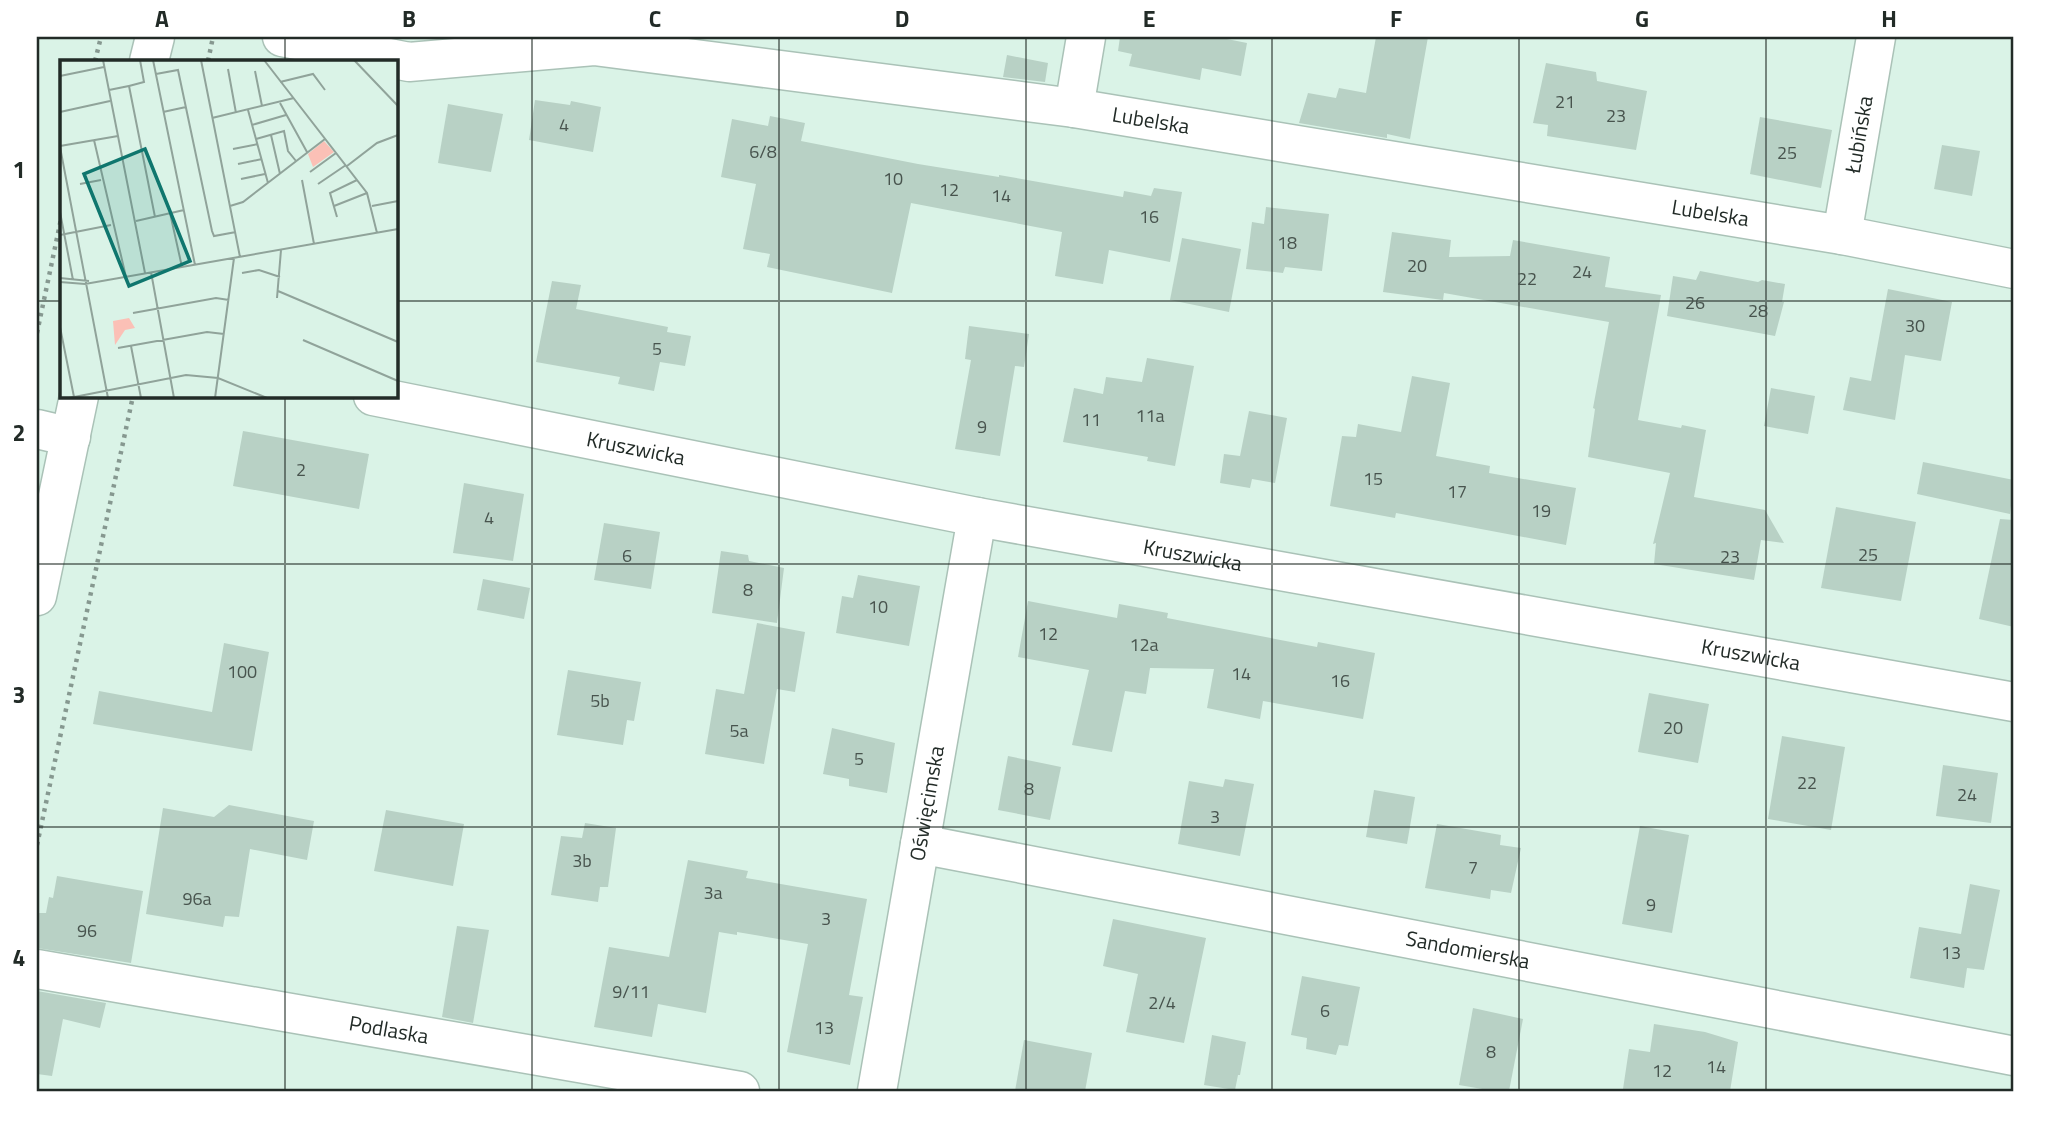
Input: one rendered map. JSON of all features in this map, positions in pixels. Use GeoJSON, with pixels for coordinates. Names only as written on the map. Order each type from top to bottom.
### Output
{"type":"FeatureCollection","features":[{"type":"Feature","properties":{"kind":"street"},"geometry":{"type":"LineString","coordinates":[[149,60],[155,37]]}},
{"type":"Feature","properties":{"kind":"street","name":"Lubelska"},"geometry":{"type":"LineString","coordinates":[[282,37],[409,62],[594,46],[1074,108],[1842,235],[2014,269]]}},
{"type":"Feature","properties":{"kind":"street"},"geometry":{"type":"LineString","coordinates":[[1074,108],[1086,37]]}},
{"type":"Feature","properties":{"kind":"street","name":"Łubińska"},"geometry":{"type":"LineString","coordinates":[[1842,235],[1877,37]]}},
{"type":"Feature","properties":{"kind":"street"},"geometry":{"type":"LineString","coordinates":[[37,596],[54,433],[78,397]]}},
{"type":"Feature","properties":{"kind":"street","name":"Kruszwicka"},"geometry":{"type":"LineString","coordinates":[[378,397],[977,517],[2014,702]]}},
{"type":"Feature","properties":{"kind":"street","name":"Oświęcimska"},"geometry":{"type":"LineString","coordinates":[[877,1091],[977,517]]}},
{"type":"Feature","properties":{"kind":"street","name":"Sandomierska"},"geometry":{"type":"LineString","coordinates":[[920,844],[2014,1056]]}},
{"type":"Feature","properties":{"kind":"street","name":"Podlaska"},"geometry":{"type":"LineString","coordinates":[[37,969],[740,1091]]}},
{"type":"Feature","properties":{"kind":"path"},"geometry":{"type":"LineString","coordinates":[[95,60],[101,37]]}},
{"type":"Feature","properties":{"kind":"path"},"geometry":{"type":"LineString","coordinates":[[208,60],[213,37]]}},
{"type":"Feature","properties":{"kind":"path"},"geometry":{"type":"LineString","coordinates":[[37,333],[60,224]]}},
{"type":"Feature","properties":{"kind":"path"},"geometry":{"type":"LineString","coordinates":[[37,845],[133,397]]}},
{"type":"Feature","properties":{"kind":"building"},"geometry":{"type":"Polygon","coordinates":[[[1120,37],[1217,37],[1247,43],[1241,76],[1202,68],[1200,80],[1129,66],[1132,54],[1118,51],[1120,37]]]}},
{"type":"Feature","properties":{"kind":"building"},"geometry":{"type":"Polygon","coordinates":[[[1376,37],[1428,37],[1410,139],[1387,134],[1387,138],[1299,123],[1308,93],[1336,98],[1339,88],[1366,93],[1376,37]]]}},
{"type":"Feature","properties":{"kind":"building"},"geometry":{"type":"Polygon","coordinates":[[[1007,55],[1048,63],[1045,82],[1003,77],[1007,55]]]}},
{"type":"Feature","properties":{"kind":"building"},"geometry":{"type":"Polygon","coordinates":[[[1546,63],[1596,72],[1597,81],[1647,91],[1636,150],[1547,136],[1548,125],[1533,123],[1546,63]]]}},
{"type":"Feature","properties":{"kind":"building"},"geometry":{"type":"Polygon","coordinates":[[[535,100],[570,105],[571,101],[601,107],[593,152],[529,140],[535,100]]]}},
{"type":"Feature","properties":{"kind":"building"},"geometry":{"type":"Polygon","coordinates":[[[448,104],[503,114],[491,172],[438,163],[448,104]]]}},
{"type":"Feature","properties":{"kind":"building"},"geometry":{"type":"Polygon","coordinates":[[[770,116],[805,123],[801,141],[918,164],[1123,197],[1124,191],[1151,196],[1154,188],[1182,192],[1170,262],[1109,250],[1103,284],[1055,276],[1062,232],[911,203],[892,293],[767,267],[770,254],[743,249],[756,184],[721,177],[732,119],[768,126],[770,116]]]}},
{"type":"Feature","properties":{"kind":"building"},"geometry":{"type":"Polygon","coordinates":[[[1760,117],[1832,130],[1821,188],[1750,174],[1760,117]]]}},
{"type":"Feature","properties":{"kind":"building"},"geometry":{"type":"Polygon","coordinates":[[[1942,145],[1980,151],[1972,196],[1934,189],[1942,145]]]}},
{"type":"Feature","properties":{"kind":"building"},"geometry":{"type":"Polygon","coordinates":[[[1266,207],[1329,214],[1322,271],[1285,267],[1283,273],[1246,269],[1252,222],[1264,224],[1266,207]]]}},
{"type":"Feature","properties":{"kind":"building"},"geometry":{"type":"Polygon","coordinates":[[[1392,232],[1451,240],[1449,257],[1510,256],[1513,240],[1610,257],[1605,287],[1661,295],[1638,420],[1706,430],[1694,497],[1765,510],[1784,543],[1761,540],[1754,580],[1654,564],[1656,543],[1653,544],[1670,473],[1588,457],[1593,408],[1609,322],[1444,293],[1443,300],[1383,292],[1392,232]]]}},
{"type":"Feature","properties":{"kind":"building"},"geometry":{"type":"Polygon","coordinates":[[[1182,238],[1241,249],[1229,312],[1170,300],[1182,238]]]}},
{"type":"Feature","properties":{"kind":"building"},"geometry":{"type":"Polygon","coordinates":[[[1700,271],[1758,282],[1762,280],[1785,284],[1784,302],[1775,336],[1667,316],[1673,276],[1696,280],[1700,271]]]}},
{"type":"Feature","properties":{"kind":"building"},"geometry":{"type":"Polygon","coordinates":[[[552,281],[581,285],[576,309],[668,327],[667,332],[691,336],[685,366],[660,362],[654,391],[618,384],[620,377],[536,362],[552,281]]]}},
{"type":"Feature","properties":{"kind":"building"},"geometry":{"type":"Polygon","coordinates":[[[1888,289],[1952,302],[1941,361],[1905,355],[1895,420],[1843,410],[1850,377],[1871,381],[1888,289]]]}},
{"type":"Feature","properties":{"kind":"building"},"geometry":{"type":"Polygon","coordinates":[[[969,326],[1029,334],[1024,367],[1015,366],[1000,456],[955,449],[971,360],[965,359],[969,326]]]}},
{"type":"Feature","properties":{"kind":"building"},"geometry":{"type":"Polygon","coordinates":[[[1147,358],[1194,366],[1175,466],[1147,461],[1148,457],[1063,442],[1074,388],[1103,394],[1106,377],[1142,382],[1147,358]]]}},
{"type":"Feature","properties":{"kind":"building"},"geometry":{"type":"Polygon","coordinates":[[[1412,376],[1450,383],[1436,456],[1490,466],[1489,473],[1576,488],[1566,545],[1396,513],[1395,518],[1330,506],[1342,436],[1356,437],[1358,424],[1401,432],[1412,376]]]}},
{"type":"Feature","properties":{"kind":"building"},"geometry":{"type":"Polygon","coordinates":[[[1771,388],[1815,396],[1808,434],[1764,426],[1771,388]]]}},
{"type":"Feature","properties":{"kind":"building"},"geometry":{"type":"Polygon","coordinates":[[[1249,411],[1287,418],[1275,483],[1252,479],[1250,488],[1220,483],[1224,454],[1240,456],[1249,411]]]}},
{"type":"Feature","properties":{"kind":"building"},"geometry":{"type":"Polygon","coordinates":[[[243,431],[369,454],[359,509],[233,486],[243,431]]]}},
{"type":"Feature","properties":{"kind":"building"},"geometry":{"type":"Polygon","coordinates":[[[1923,462],[2014,480],[2010,514],[1917,494],[1923,462]]]}},
{"type":"Feature","properties":{"kind":"building"},"geometry":{"type":"Polygon","coordinates":[[[464,483],[524,494],[513,561],[453,553],[464,483]]]}},
{"type":"Feature","properties":{"kind":"building"},"geometry":{"type":"Polygon","coordinates":[[[1836,507],[1916,522],[1901,601],[1821,588],[1836,507]]]}},
{"type":"Feature","properties":{"kind":"building"},"geometry":{"type":"Polygon","coordinates":[[[2000,519],[2014,520],[2014,627],[1979,619],[2000,519]]]}},
{"type":"Feature","properties":{"kind":"building"},"geometry":{"type":"Polygon","coordinates":[[[604,523],[660,532],[651,589],[594,580],[604,523]]]}},
{"type":"Feature","properties":{"kind":"building"},"geometry":{"type":"Polygon","coordinates":[[[721,551],[748,555],[749,561],[784,568],[777,623],[712,613],[721,551]]]}},
{"type":"Feature","properties":{"kind":"building"},"geometry":{"type":"Polygon","coordinates":[[[858,575],[920,586],[909,646],[836,633],[842,596],[853,598],[858,575]]]}},
{"type":"Feature","properties":{"kind":"building"},"geometry":{"type":"Polygon","coordinates":[[[483,579],[530,588],[524,619],[477,610],[483,579]]]}},
{"type":"Feature","properties":{"kind":"building"},"geometry":{"type":"Polygon","coordinates":[[[1028,601],[1117,618],[1119,604],[1168,613],[1167,618],[1317,647],[1318,642],[1375,653],[1363,719],[1263,701],[1260,719],[1207,708],[1214,669],[1150,668],[1146,694],[1125,691],[1112,752],[1072,745],[1089,670],[1018,657],[1028,601]]]}},
{"type":"Feature","properties":{"kind":"building"},"geometry":{"type":"Polygon","coordinates":[[[757,623],[805,632],[795,692],[777,689],[764,764],[705,754],[716,689],[744,694],[757,623]]]}},
{"type":"Feature","properties":{"kind":"building"},"geometry":{"type":"Polygon","coordinates":[[[224,643],[269,652],[252,751],[93,724],[99,691],[212,712],[224,643]]]}},
{"type":"Feature","properties":{"kind":"building"},"geometry":{"type":"Polygon","coordinates":[[[568,670],[641,682],[634,721],[627,720],[623,745],[557,735],[568,670]]]}},
{"type":"Feature","properties":{"kind":"building"},"geometry":{"type":"Polygon","coordinates":[[[1649,693],[1709,704],[1698,763],[1638,752],[1649,693]]]}},
{"type":"Feature","properties":{"kind":"building"},"geometry":{"type":"Polygon","coordinates":[[[832,728],[895,743],[887,793],[849,786],[849,779],[823,774],[832,728]]]}},
{"type":"Feature","properties":{"kind":"building"},"geometry":{"type":"Polygon","coordinates":[[[1782,736],[1845,747],[1831,830],[1768,819],[1782,736]]]}},
{"type":"Feature","properties":{"kind":"building"},"geometry":{"type":"Polygon","coordinates":[[[1008,756],[1061,767],[1050,820],[998,810],[1008,756]]]}},
{"type":"Feature","properties":{"kind":"building"},"geometry":{"type":"Polygon","coordinates":[[[1943,765],[1998,773],[1991,823],[1936,816],[1943,765]]]}},
{"type":"Feature","properties":{"kind":"building"},"geometry":{"type":"Polygon","coordinates":[[[1225,779],[1254,784],[1240,856],[1178,844],[1189,781],[1223,787],[1225,779]]]}},
{"type":"Feature","properties":{"kind":"building"},"geometry":{"type":"Polygon","coordinates":[[[1374,790],[1415,797],[1407,844],[1366,837],[1374,790]]]}},
{"type":"Feature","properties":{"kind":"building"},"geometry":{"type":"Polygon","coordinates":[[[229,805],[314,821],[307,860],[250,849],[239,917],[225,916],[223,927],[146,914],[163,808],[214,817],[229,805]]]}},
{"type":"Feature","properties":{"kind":"building"},"geometry":{"type":"Polygon","coordinates":[[[386,810],[464,824],[453,886],[374,871],[386,810]]]}},
{"type":"Feature","properties":{"kind":"building"},"geometry":{"type":"Polygon","coordinates":[[[585,823],[616,828],[608,887],[600,887],[598,902],[551,895],[561,836],[582,838],[585,823]]]}},
{"type":"Feature","properties":{"kind":"building"},"geometry":{"type":"Polygon","coordinates":[[[1437,824],[1501,835],[1500,845],[1521,848],[1511,893],[1491,890],[1490,899],[1425,888],[1437,824]]]}},
{"type":"Feature","properties":{"kind":"building"},"geometry":{"type":"Polygon","coordinates":[[[1640,826],[1689,835],[1672,933],[1622,924],[1640,826]]]}},
{"type":"Feature","properties":{"kind":"building"},"geometry":{"type":"Polygon","coordinates":[[[688,860],[748,871],[746,878],[867,899],[849,995],[863,997],[850,1065],[787,1052],[808,944],[737,932],[737,935],[719,932],[706,1013],[658,1004],[652,1037],[594,1027],[609,947],[669,957],[688,860]]]}},
{"type":"Feature","properties":{"kind":"building"},"geometry":{"type":"Polygon","coordinates":[[[57,876],[143,891],[131,963],[37,948],[37,913],[46,913],[49,897],[53,898],[57,876]]]}},
{"type":"Feature","properties":{"kind":"building"},"geometry":{"type":"Polygon","coordinates":[[[1970,884],[2000,890],[1984,970],[1967,968],[1964,988],[1910,978],[1919,927],[1961,934],[1970,884]]]}},
{"type":"Feature","properties":{"kind":"building"},"geometry":{"type":"Polygon","coordinates":[[[1113,919],[1206,938],[1184,1043],[1126,1032],[1138,974],[1103,966],[1113,919]]]}},
{"type":"Feature","properties":{"kind":"building"},"geometry":{"type":"Polygon","coordinates":[[[457,926],[489,930],[473,1023],[442,1017],[457,926]]]}},
{"type":"Feature","properties":{"kind":"building"},"geometry":{"type":"Polygon","coordinates":[[[1302,976],[1360,987],[1348,1046],[1339,1045],[1336,1055],[1306,1049],[1307,1038],[1291,1035],[1302,976]]]}},
{"type":"Feature","properties":{"kind":"building"},"geometry":{"type":"Polygon","coordinates":[[[37,991],[106,1003],[100,1028],[63,1019],[52,1076],[37,1074],[37,991]]]}},
{"type":"Feature","properties":{"kind":"building"},"geometry":{"type":"Polygon","coordinates":[[[1473,1008],[1523,1019],[1509,1091],[1459,1085],[1473,1008]]]}},
{"type":"Feature","properties":{"kind":"building"},"geometry":{"type":"Polygon","coordinates":[[[1654,1024],[1705,1032],[1738,1042],[1730,1091],[1623,1089],[1629,1049],[1650,1052],[1654,1024]]]}},
{"type":"Feature","properties":{"kind":"building"},"geometry":{"type":"Polygon","coordinates":[[[1212,1035],[1246,1042],[1235,1090],[1204,1085],[1212,1035]]]}},
{"type":"Feature","properties":{"kind":"building"},"geometry":{"type":"Polygon","coordinates":[[[1024,1040],[1092,1053],[1085,1091],[1015,1091],[1024,1040]]]}}]}
